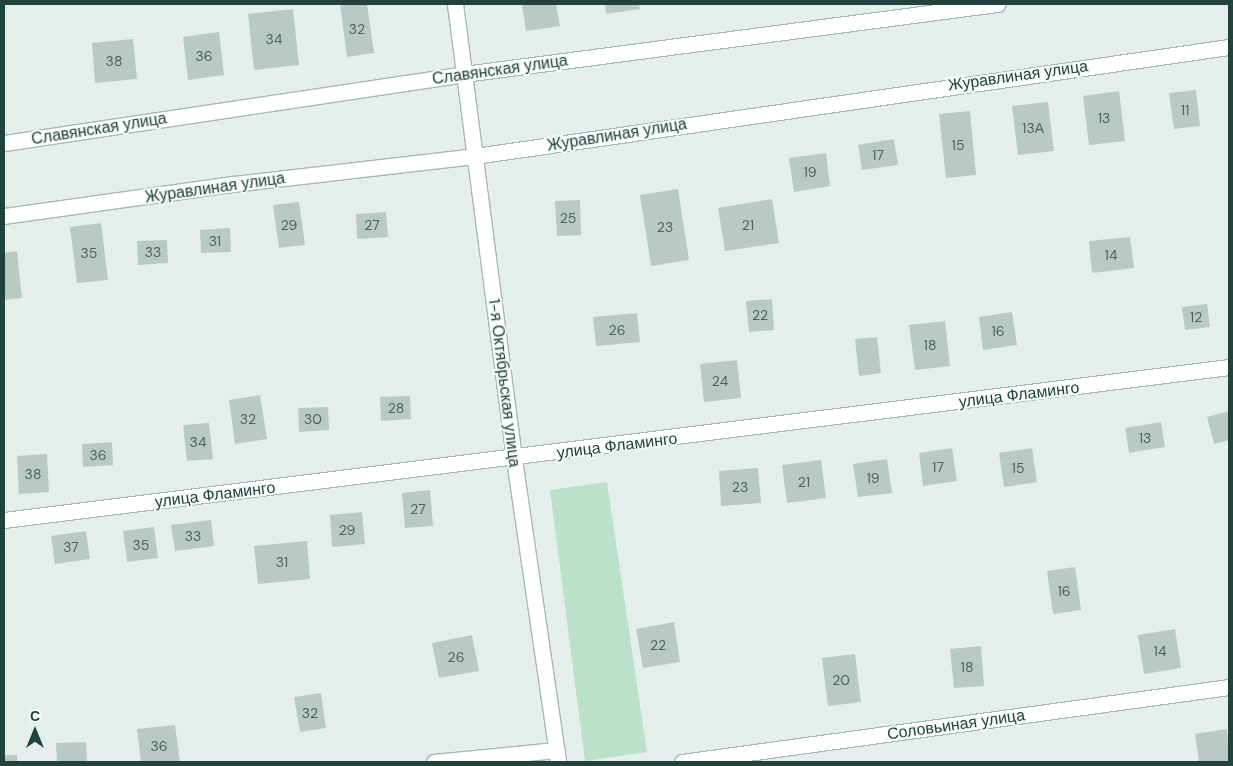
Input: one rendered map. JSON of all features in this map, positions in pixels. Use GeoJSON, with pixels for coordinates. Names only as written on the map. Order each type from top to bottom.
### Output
{"type":"FeatureCollection","features":[{"type":"Feature","properties":{"kind":"street","name":"1-я Октябрьская улица"},"geometry":{"type":"LineString","coordinates":[[455,4],[514,459],[557,756]]}},
{"type":"Feature","properties":{"kind":"street","name":"Славянская улица"},"geometry":{"type":"LineString","coordinates":[[4,144],[464,74],[997,4]]}},
{"type":"Feature","properties":{"kind":"street","name":"Журавлиная улица"},"geometry":{"type":"LineString","coordinates":[[4,216],[233,184],[475,156],[1229,47]]}},
{"type":"Feature","properties":{"kind":"street","name":"улица Фламинго"},"geometry":{"type":"LineString","coordinates":[[4,520],[514,459],[1229,367]]}},
{"type":"Feature","properties":{"kind":"street","name":"Соловьиная улица"},"geometry":{"type":"LineString","coordinates":[[682,762],[1229,688]]}},
{"type":"Feature","properties":{"kind":"street"},"geometry":{"type":"LineString","coordinates":[[434,762],[557,756]]}},
{"type":"Feature","properties":{"kind":"green space"},"geometry":{"type":"Polygon","coordinates":[[[607,482],[647,752],[585,761],[550,490],[607,482]]]}},
{"type":"Feature","properties":{"kind":"building"},"geometry":{"type":"Polygon","coordinates":[[[340,4],[367,4],[374,53],[347,57],[340,4]]]}},
{"type":"Feature","properties":{"kind":"building"},"geometry":{"type":"Polygon","coordinates":[[[522,4],[556,4],[560,26],[526,31],[522,4]]]}},
{"type":"Feature","properties":{"kind":"building"},"geometry":{"type":"Polygon","coordinates":[[[605,4],[639,4],[640,9],[606,14],[605,4]]]}},
{"type":"Feature","properties":{"kind":"building"},"geometry":{"type":"Polygon","coordinates":[[[293,9],[299,65],[254,70],[248,14],[293,9]]]}},
{"type":"Feature","properties":{"kind":"building"},"geometry":{"type":"Polygon","coordinates":[[[219,32],[224,75],[188,80],[183,37],[219,32]]]}},
{"type":"Feature","properties":{"kind":"building"},"geometry":{"type":"Polygon","coordinates":[[[133,39],[137,79],[95,83],[92,43],[133,39]]]}},
{"type":"Feature","properties":{"kind":"building"},"geometry":{"type":"Polygon","coordinates":[[[1196,90],[1200,126],[1174,129],[1169,93],[1196,90]]]}},
{"type":"Feature","properties":{"kind":"building"},"geometry":{"type":"Polygon","coordinates":[[[1119,91],[1125,141],[1089,145],[1083,96],[1119,91]]]}},
{"type":"Feature","properties":{"kind":"building"},"geometry":{"type":"Polygon","coordinates":[[[1048,102],[1054,151],[1018,155],[1012,106],[1048,102]]]}},
{"type":"Feature","properties":{"kind":"building"},"geometry":{"type":"Polygon","coordinates":[[[970,111],[976,175],[946,178],[939,114],[970,111]]]}},
{"type":"Feature","properties":{"kind":"building"},"geometry":{"type":"Polygon","coordinates":[[[894,139],[898,165],[862,170],[858,145],[894,139]]]}},
{"type":"Feature","properties":{"kind":"building"},"geometry":{"type":"Polygon","coordinates":[[[826,153],[830,186],[794,192],[789,158],[826,153]]]}},
{"type":"Feature","properties":{"kind":"building"},"geometry":{"type":"Polygon","coordinates":[[[678,189],[689,260],[651,266],[640,195],[678,189]]]}},
{"type":"Feature","properties":{"kind":"building"},"geometry":{"type":"Polygon","coordinates":[[[772,199],[779,243],[725,251],[718,208],[772,199]]]}},
{"type":"Feature","properties":{"kind":"building"},"geometry":{"type":"Polygon","coordinates":[[[580,200],[581,235],[557,236],[555,201],[580,200]]]}},
{"type":"Feature","properties":{"kind":"building"},"geometry":{"type":"Polygon","coordinates":[[[299,202],[305,245],[279,248],[273,205],[299,202]]]}},
{"type":"Feature","properties":{"kind":"building"},"geometry":{"type":"Polygon","coordinates":[[[386,212],[388,237],[357,239],[356,214],[386,212]]]}},
{"type":"Feature","properties":{"kind":"building"},"geometry":{"type":"Polygon","coordinates":[[[101,223],[108,280],[77,283],[70,227],[101,223]]]}},
{"type":"Feature","properties":{"kind":"building"},"geometry":{"type":"Polygon","coordinates":[[[230,228],[231,252],[201,253],[200,230],[230,228]]]}},
{"type":"Feature","properties":{"kind":"building"},"geometry":{"type":"Polygon","coordinates":[[[1130,237],[1134,268],[1092,273],[1089,241],[1130,237]]]}},
{"type":"Feature","properties":{"kind":"building"},"geometry":{"type":"Polygon","coordinates":[[[167,240],[168,263],[138,265],[137,241],[167,240]]]}},
{"type":"Feature","properties":{"kind":"building"},"geometry":{"type":"Polygon","coordinates":[[[17,251],[22,298],[4,300],[4,253],[17,251]]]}},
{"type":"Feature","properties":{"kind":"building"},"geometry":{"type":"Polygon","coordinates":[[[772,299],[774,330],[749,332],[746,301],[772,299]]]}},
{"type":"Feature","properties":{"kind":"building"},"geometry":{"type":"Polygon","coordinates":[[[1207,304],[1210,327],[1185,330],[1182,307],[1207,304]]]}},
{"type":"Feature","properties":{"kind":"building"},"geometry":{"type":"Polygon","coordinates":[[[1012,312],[1017,345],[983,350],[979,317],[1012,312]]]}},
{"type":"Feature","properties":{"kind":"building"},"geometry":{"type":"Polygon","coordinates":[[[637,313],[640,342],[596,346],[593,317],[637,313]]]}},
{"type":"Feature","properties":{"kind":"building"},"geometry":{"type":"Polygon","coordinates":[[[945,321],[950,366],[915,370],[909,325],[945,321]]]}},
{"type":"Feature","properties":{"kind":"building"},"geometry":{"type":"Polygon","coordinates":[[[877,337],[881,373],[859,376],[855,339],[877,337]]]}},
{"type":"Feature","properties":{"kind":"building"},"geometry":{"type":"Polygon","coordinates":[[[737,360],[741,398],[704,402],[700,364],[737,360]]]}},
{"type":"Feature","properties":{"kind":"building"},"geometry":{"type":"Polygon","coordinates":[[[260,395],[267,439],[235,444],[229,400],[260,395]]]}},
{"type":"Feature","properties":{"kind":"building"},"geometry":{"type":"Polygon","coordinates":[[[410,396],[411,419],[381,421],[380,397],[410,396]]]}},
{"type":"Feature","properties":{"kind":"building"},"geometry":{"type":"Polygon","coordinates":[[[328,407],[329,430],[299,432],[298,408],[328,407]]]}},
{"type":"Feature","properties":{"kind":"building"},"geometry":{"type":"Polygon","coordinates":[[[1229,411],[1229,440],[1214,444],[1207,417],[1229,411]]]}},
{"type":"Feature","properties":{"kind":"building"},"geometry":{"type":"Polygon","coordinates":[[[1161,422],[1165,447],[1129,453],[1125,428],[1161,422]]]}},
{"type":"Feature","properties":{"kind":"building"},"geometry":{"type":"Polygon","coordinates":[[[209,423],[213,459],[187,461],[183,425],[209,423]]]}},
{"type":"Feature","properties":{"kind":"building"},"geometry":{"type":"Polygon","coordinates":[[[112,442],[113,465],[83,467],[82,444],[112,442]]]}},
{"type":"Feature","properties":{"kind":"building"},"geometry":{"type":"Polygon","coordinates":[[[952,448],[957,481],[923,486],[919,453],[952,448]]]}},
{"type":"Feature","properties":{"kind":"building"},"geometry":{"type":"Polygon","coordinates":[[[1032,448],[1037,482],[1004,487],[999,453],[1032,448]]]}},
{"type":"Feature","properties":{"kind":"building"},"geometry":{"type":"Polygon","coordinates":[[[47,454],[49,492],[19,494],[17,456],[47,454]]]}},
{"type":"Feature","properties":{"kind":"building"},"geometry":{"type":"Polygon","coordinates":[[[887,459],[892,493],[858,497],[853,464],[887,459]]]}},
{"type":"Feature","properties":{"kind":"building"},"geometry":{"type":"Polygon","coordinates":[[[821,460],[826,498],[787,503],[782,465],[821,460]]]}},
{"type":"Feature","properties":{"kind":"building"},"geometry":{"type":"Polygon","coordinates":[[[758,468],[761,503],[721,506],[719,471],[758,468]]]}},
{"type":"Feature","properties":{"kind":"building"},"geometry":{"type":"Polygon","coordinates":[[[430,490],[433,526],[405,528],[402,493],[430,490]]]}},
{"type":"Feature","properties":{"kind":"building"},"geometry":{"type":"Polygon","coordinates":[[[362,512],[365,544],[332,547],[330,515],[362,512]]]}},
{"type":"Feature","properties":{"kind":"building"},"geometry":{"type":"Polygon","coordinates":[[[211,520],[214,546],[175,551],[171,525],[211,520]]]}},
{"type":"Feature","properties":{"kind":"building"},"geometry":{"type":"Polygon","coordinates":[[[154,527],[158,558],[127,562],[123,531],[154,527]]]}},
{"type":"Feature","properties":{"kind":"building"},"geometry":{"type":"Polygon","coordinates":[[[86,531],[90,559],[55,564],[51,536],[86,531]]]}},
{"type":"Feature","properties":{"kind":"building"},"geometry":{"type":"Polygon","coordinates":[[[307,541],[310,579],[258,584],[254,546],[307,541]]]}},
{"type":"Feature","properties":{"kind":"building"},"geometry":{"type":"Polygon","coordinates":[[[1075,567],[1081,610],[1053,614],[1047,571],[1075,567]]]}},
{"type":"Feature","properties":{"kind":"building"},"geometry":{"type":"Polygon","coordinates":[[[674,622],[680,662],[643,668],[636,629],[674,622]]]}},
{"type":"Feature","properties":{"kind":"building"},"geometry":{"type":"Polygon","coordinates":[[[1175,629],[1181,668],[1144,674],[1138,635],[1175,629]]]}},
{"type":"Feature","properties":{"kind":"building"},"geometry":{"type":"Polygon","coordinates":[[[472,635],[479,671],[439,678],[432,643],[472,635]]]}},
{"type":"Feature","properties":{"kind":"building"},"geometry":{"type":"Polygon","coordinates":[[[981,646],[984,686],[954,688],[950,649],[981,646]]]}},
{"type":"Feature","properties":{"kind":"building"},"geometry":{"type":"Polygon","coordinates":[[[855,654],[861,702],[828,706],[822,658],[855,654]]]}},
{"type":"Feature","properties":{"kind":"building"},"geometry":{"type":"Polygon","coordinates":[[[321,693],[326,728],[300,732],[294,697],[321,693]]]}},
{"type":"Feature","properties":{"kind":"building"},"geometry":{"type":"Polygon","coordinates":[[[175,725],[180,762],[141,762],[137,729],[175,725]]]}},
{"type":"Feature","properties":{"kind":"building"},"geometry":{"type":"Polygon","coordinates":[[[1227,729],[1229,762],[1199,762],[1195,734],[1227,729]]]}},
{"type":"Feature","properties":{"kind":"building"},"geometry":{"type":"Polygon","coordinates":[[[86,742],[87,762],[57,762],[56,743],[86,742]]]}},
{"type":"Feature","properties":{"kind":"building"},"geometry":{"type":"Polygon","coordinates":[[[4,755],[17,755],[17,762],[4,762],[4,755]]]}}]}
